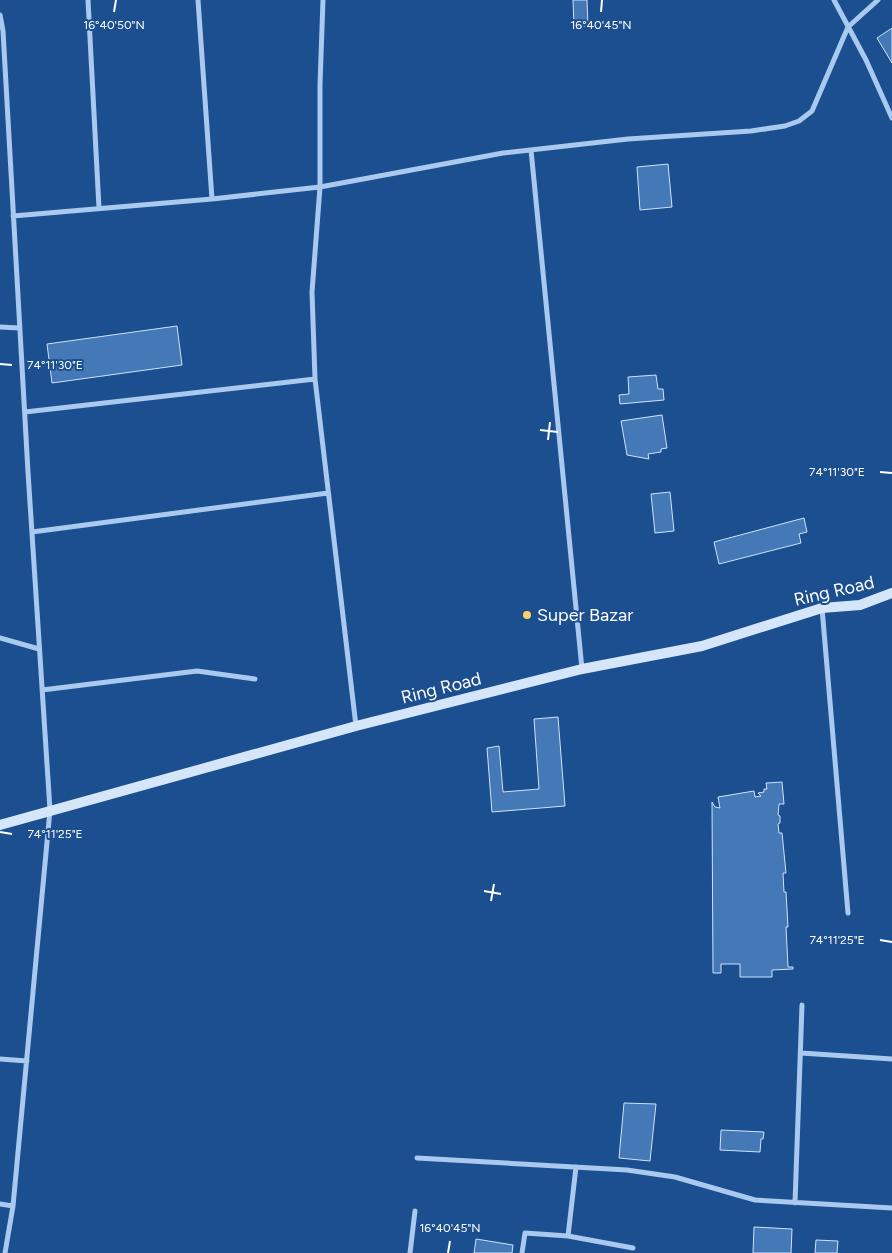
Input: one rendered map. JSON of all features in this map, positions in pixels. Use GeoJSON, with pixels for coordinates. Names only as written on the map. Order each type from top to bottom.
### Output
{"type":"FeatureCollection","features":[{"type":"Feature","properties":{"kind":"main road","name":"Ring Road"},"geometry":{"type":"LineString","coordinates":[[0,825],[356,726],[582,669],[702,646],[822,608],[860,605],[892,593]]}},
{"type":"Feature","properties":{"kind":"street"},"geometry":{"type":"LineString","coordinates":[[88,0],[99,208]]}},
{"type":"Feature","properties":{"kind":"street"},"geometry":{"type":"LineString","coordinates":[[198,0],[212,199]]}},
{"type":"Feature","properties":{"kind":"street"},"geometry":{"type":"LineString","coordinates":[[323,0],[320,84],[320,187],[312,292],[315,379],[356,726]]}},
{"type":"Feature","properties":{"kind":"street"},"geometry":{"type":"LineString","coordinates":[[834,0],[866,60],[892,118]]}},
{"type":"Feature","properties":{"kind":"street"},"geometry":{"type":"LineString","coordinates":[[13,216],[212,199],[320,187],[503,153],[628,139],[751,131],[785,126],[799,121],[812,111],[848,27],[878,0]]}},
{"type":"Feature","properties":{"kind":"street"},"geometry":{"type":"LineString","coordinates":[[0,15],[3,31],[50,810],[13,1206],[5,1253]]}},
{"type":"Feature","properties":{"kind":"street"},"geometry":{"type":"LineString","coordinates":[[531,150],[582,669]]}},
{"type":"Feature","properties":{"kind":"street"},"geometry":{"type":"LineString","coordinates":[[0,327],[20,328]]}},
{"type":"Feature","properties":{"kind":"street"},"geometry":{"type":"LineString","coordinates":[[25,412],[315,379]]}},
{"type":"Feature","properties":{"kind":"street"},"geometry":{"type":"LineString","coordinates":[[32,532],[328,493]]}},
{"type":"Feature","properties":{"kind":"street"},"geometry":{"type":"LineString","coordinates":[[822,608],[848,913]]}},
{"type":"Feature","properties":{"kind":"street"},"geometry":{"type":"LineString","coordinates":[[0,638],[39,649]]}},
{"type":"Feature","properties":{"kind":"street"},"geometry":{"type":"LineString","coordinates":[[42,690],[197,670],[255,679]]}},
{"type":"Feature","properties":{"kind":"street"},"geometry":{"type":"LineString","coordinates":[[795,1203],[802,1005]]}},
{"type":"Feature","properties":{"kind":"street"},"geometry":{"type":"LineString","coordinates":[[801,1053],[892,1058]]}},
{"type":"Feature","properties":{"kind":"street"},"geometry":{"type":"LineString","coordinates":[[0,1059],[26,1060]]}},
{"type":"Feature","properties":{"kind":"street"},"geometry":{"type":"LineString","coordinates":[[417,1158],[627,1170],[675,1177],[755,1200],[892,1208]]}},
{"type":"Feature","properties":{"kind":"street"},"geometry":{"type":"LineString","coordinates":[[568,1236],[576,1167]]}},
{"type":"Feature","properties":{"kind":"street"},"geometry":{"type":"LineString","coordinates":[[0,1204],[13,1206]]}},
{"type":"Feature","properties":{"kind":"street"},"geometry":{"type":"LineString","coordinates":[[410,1253],[415,1212]]}},
{"type":"Feature","properties":{"kind":"street"},"geometry":{"type":"LineString","coordinates":[[522,1253],[525,1233],[568,1236],[633,1248]]}},
{"type":"Feature","properties":{"kind":"building"},"geometry":{"type":"Polygon","coordinates":[[[573,0],[587,0],[588,26],[574,26],[573,0]]]}},
{"type":"Feature","properties":{"kind":"building"},"geometry":{"type":"Polygon","coordinates":[[[892,28],[892,63],[877,38],[892,28]]]}},
{"type":"Feature","properties":{"kind":"building"},"geometry":{"type":"Polygon","coordinates":[[[668,164],[672,207],[640,210],[637,167],[668,164]]]}},
{"type":"Feature","properties":{"kind":"building"},"geometry":{"type":"Polygon","coordinates":[[[177,326],[182,365],[52,383],[47,344],[177,326]]]}},
{"type":"Feature","properties":{"kind":"building"},"geometry":{"type":"Polygon","coordinates":[[[656,375],[658,389],[663,389],[664,400],[620,404],[619,395],[629,394],[628,377],[656,375]]]}},
{"type":"Feature","properties":{"kind":"building"},"geometry":{"type":"Polygon","coordinates":[[[662,415],[667,448],[661,449],[661,452],[648,454],[649,459],[627,455],[621,421],[662,415]]]}},
{"type":"Feature","properties":{"kind":"building"},"geometry":{"type":"Polygon","coordinates":[[[670,492],[674,531],[655,533],[651,494],[670,492]]]}},
{"type":"Feature","properties":{"kind":"building"},"geometry":{"type":"Polygon","coordinates":[[[804,518],[807,532],[799,534],[801,543],[719,564],[714,542],[804,518]]]}},
{"type":"Feature","properties":{"kind":"building"},"geometry":{"type":"Polygon","coordinates":[[[558,717],[565,806],[492,812],[487,748],[499,746],[503,792],[539,789],[534,719],[558,717]]]}},
{"type":"Feature","properties":{"kind":"building"},"geometry":{"type":"Polygon","coordinates":[[[782,782],[784,804],[779,804],[778,815],[780,816],[780,823],[778,824],[779,833],[782,833],[786,873],[783,873],[788,927],[786,927],[788,967],[793,967],[793,969],[772,970],[772,977],[740,977],[740,964],[721,964],[721,973],[713,973],[712,802],[715,807],[720,808],[718,797],[754,791],[755,797],[761,796],[758,793],[764,792],[764,789],[767,789],[766,783],[782,782]]]}},
{"type":"Feature","properties":{"kind":"building"},"geometry":{"type":"Polygon","coordinates":[[[624,1103],[656,1104],[650,1161],[619,1158],[624,1103]]]}},
{"type":"Feature","properties":{"kind":"building"},"geometry":{"type":"Polygon","coordinates":[[[721,1130],[764,1132],[763,1139],[761,1139],[760,1152],[720,1150],[721,1130]]]}},
{"type":"Feature","properties":{"kind":"building"},"geometry":{"type":"Polygon","coordinates":[[[754,1227],[792,1229],[791,1253],[753,1253],[754,1227]]]}},
{"type":"Feature","properties":{"kind":"building"},"geometry":{"type":"Polygon","coordinates":[[[476,1239],[513,1245],[512,1253],[474,1253],[476,1239]]]}},
{"type":"Feature","properties":{"kind":"building"},"geometry":{"type":"Polygon","coordinates":[[[816,1240],[838,1241],[837,1253],[815,1253],[816,1240]]]}},
{"type":"Feature","properties":{"kind":"place","name":"Super Bazar"},"geometry":{"type":"Point","coordinates":[527,615]}}]}
